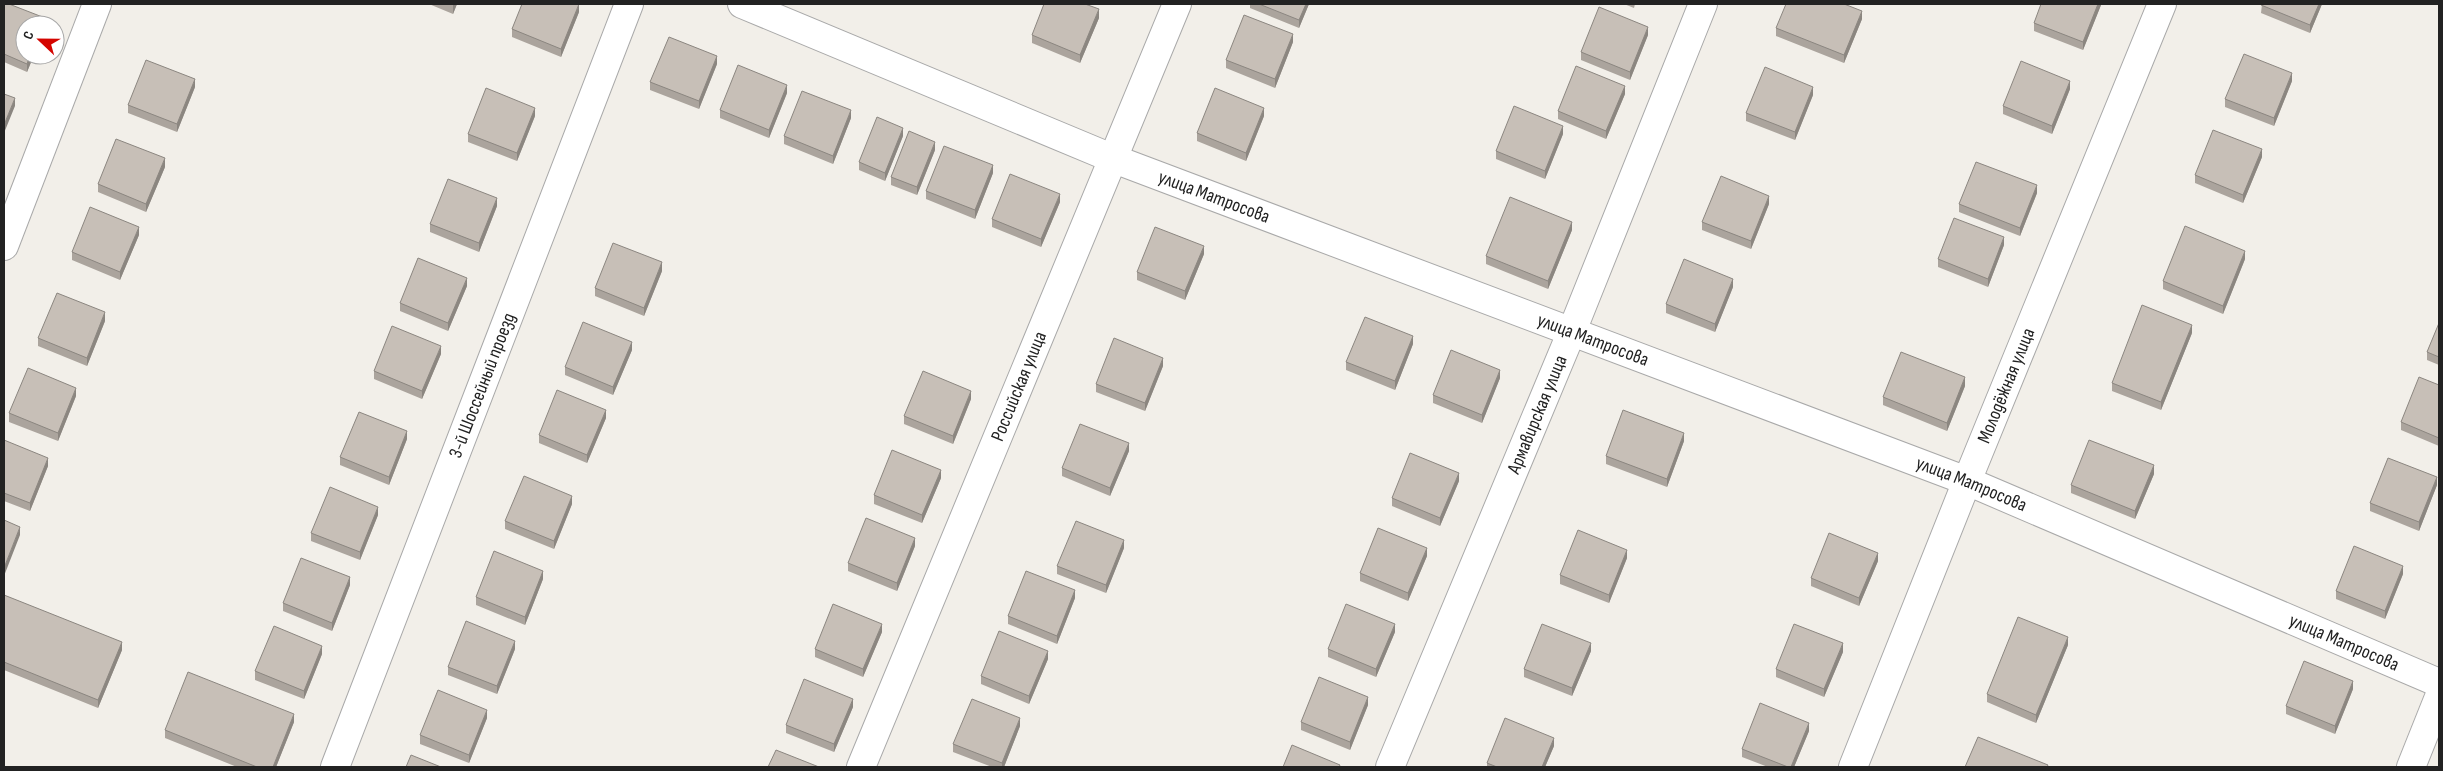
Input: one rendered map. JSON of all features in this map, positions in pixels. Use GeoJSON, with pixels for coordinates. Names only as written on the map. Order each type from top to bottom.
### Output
{"type":"FeatureCollection","features":[{"type":"Feature","properties":{"kind":"street"},"geometry":{"type":"LineString","coordinates":[[4,246],[97,4]]}},
{"type":"Feature","properties":{"kind":"street","name":"3-й Шоссейный проезд"},"geometry":{"type":"LineString","coordinates":[[335,767],[629,4]]}},
{"type":"Feature","properties":{"kind":"street","name":"улица Матросова"},"geometry":{"type":"LineString","coordinates":[[742,4],[1114,159],[1967,481],[2439,683]]}},
{"type":"Feature","properties":{"kind":"street","name":"Российская улица"},"geometry":{"type":"LineString","coordinates":[[861,767],[1114,159],[1176,4]]}},
{"type":"Feature","properties":{"kind":"street","name":"Армавирская улица"},"geometry":{"type":"LineString","coordinates":[[1390,767],[1572,331],[1703,4]]}},
{"type":"Feature","properties":{"kind":"street","name":"Молодёжная улица"},"geometry":{"type":"LineString","coordinates":[[1853,767],[1967,481],[2162,4]]}},
{"type":"Feature","properties":{"kind":"street"},"geometry":{"type":"LineString","coordinates":[[2411,767],[2439,697]]}},
{"type":"Feature","properties":{"kind":"building"},"geometry":{"type":"Polygon","coordinates":[[[4,4],[9,4],[37,15],[15,15],[15,59],[4,54],[4,4]]]}},
{"type":"Feature","properties":{"kind":"building"},"geometry":{"type":"Polygon","coordinates":[[[522,4],[579,4],[561,49],[512,29],[522,4]]]}},
{"type":"Feature","properties":{"kind":"building"},"geometry":{"type":"Polygon","coordinates":[[[1044,4],[1085,4],[1099,9],[1080,55],[1032,35],[1044,4]]]}},
{"type":"Feature","properties":{"kind":"building"},"geometry":{"type":"Polygon","coordinates":[[[1259,4],[1306,4],[1299,20],[1259,4]]]}},
{"type":"Feature","properties":{"kind":"building"},"geometry":{"type":"Polygon","coordinates":[[[1786,4],[1844,4],[1862,11],[1844,55],[1776,28],[1786,4]]]}},
{"type":"Feature","properties":{"kind":"building"},"geometry":{"type":"Polygon","coordinates":[[[2041,4],[2098,4],[2083,42],[2034,23],[2041,4]]]}},
{"type":"Feature","properties":{"kind":"building"},"geometry":{"type":"Polygon","coordinates":[[[2262,4],[2319,4],[2310,25],[2262,4]]]}},
{"type":"Feature","properties":{"kind":"building"},"geometry":{"type":"Polygon","coordinates":[[[1599,7],[1648,27],[1630,72],[1581,52],[1599,7]]]}},
{"type":"Feature","properties":{"kind":"building"},"geometry":{"type":"Polygon","coordinates":[[[1244,15],[1293,34],[1275,79],[1226,60],[1244,15]]]}},
{"type":"Feature","properties":{"kind":"building"},"geometry":{"type":"Polygon","coordinates":[[[669,37],[717,56],[699,101],[650,82],[669,37]]]}},
{"type":"Feature","properties":{"kind":"building"},"geometry":{"type":"Polygon","coordinates":[[[2244,54],[2292,73],[2274,118],[2225,99],[2244,54]]]}},
{"type":"Feature","properties":{"kind":"building"},"geometry":{"type":"Polygon","coordinates":[[[146,60],[195,79],[177,124],[128,105],[146,60]]]}},
{"type":"Feature","properties":{"kind":"building"},"geometry":{"type":"Polygon","coordinates":[[[2021,61],[2070,81],[2052,126],[2003,106],[2021,61]]]}},
{"type":"Feature","properties":{"kind":"building"},"geometry":{"type":"Polygon","coordinates":[[[738,65],[787,85],[769,130],[720,110],[738,65]]]}},
{"type":"Feature","properties":{"kind":"building"},"geometry":{"type":"Polygon","coordinates":[[[1576,66],[1625,86],[1606,131],[1558,111],[1576,66]]]}},
{"type":"Feature","properties":{"kind":"building"},"geometry":{"type":"Polygon","coordinates":[[[1765,67],[1813,87],[1795,132],[1746,113],[1765,67]]]}},
{"type":"Feature","properties":{"kind":"building"},"geometry":{"type":"Polygon","coordinates":[[[486,88],[535,108],[517,153],[468,134],[486,88]]]}},
{"type":"Feature","properties":{"kind":"building"},"geometry":{"type":"Polygon","coordinates":[[[1215,88],[1264,108],[1246,153],[1197,133],[1215,88]]]}},
{"type":"Feature","properties":{"kind":"building"},"geometry":{"type":"Polygon","coordinates":[[[802,91],[851,110],[833,156],[784,136],[802,91]]]}},
{"type":"Feature","properties":{"kind":"building"},"geometry":{"type":"Polygon","coordinates":[[[4,94],[15,98],[4,125],[4,94]]]}},
{"type":"Feature","properties":{"kind":"building"},"geometry":{"type":"Polygon","coordinates":[[[1514,106],[1563,126],[1545,171],[1496,151],[1514,106]]]}},
{"type":"Feature","properties":{"kind":"building"},"geometry":{"type":"Polygon","coordinates":[[[877,117],[903,128],[885,173],[859,162],[877,117]]]}},
{"type":"Feature","properties":{"kind":"building"},"geometry":{"type":"Polygon","coordinates":[[[2213,130],[2262,149],[2243,195],[2195,175],[2213,130]]]}},
{"type":"Feature","properties":{"kind":"building"},"geometry":{"type":"Polygon","coordinates":[[[909,131],[935,142],[917,187],[891,177],[909,131]]]}},
{"type":"Feature","properties":{"kind":"building"},"geometry":{"type":"Polygon","coordinates":[[[116,139],[165,158],[146,204],[98,184],[116,139]]]}},
{"type":"Feature","properties":{"kind":"building"},"geometry":{"type":"Polygon","coordinates":[[[944,146],[993,165],[975,210],[926,191],[944,146]]]}},
{"type":"Feature","properties":{"kind":"building"},"geometry":{"type":"Polygon","coordinates":[[[1976,162],[2037,185],[2020,228],[1959,204],[1976,162]]]}},
{"type":"Feature","properties":{"kind":"building"},"geometry":{"type":"Polygon","coordinates":[[[1010,174],[1060,194],[1041,239],[992,219],[1010,174]]]}},
{"type":"Feature","properties":{"kind":"building"},"geometry":{"type":"Polygon","coordinates":[[[1721,176],[1769,196],[1751,241],[1702,222],[1721,176]]]}},
{"type":"Feature","properties":{"kind":"building"},"geometry":{"type":"Polygon","coordinates":[[[448,179],[497,198],[479,243],[430,224],[448,179]]]}},
{"type":"Feature","properties":{"kind":"building"},"geometry":{"type":"Polygon","coordinates":[[[1510,197],[1572,222],[1548,281],[1486,256],[1510,197]]]}},
{"type":"Feature","properties":{"kind":"building"},"geometry":{"type":"Polygon","coordinates":[[[90,207],[139,227],[120,272],[72,252],[90,207]]]}},
{"type":"Feature","properties":{"kind":"building"},"geometry":{"type":"Polygon","coordinates":[[[1954,218],[2004,237],[1988,279],[1938,259],[1954,218]]]}},
{"type":"Feature","properties":{"kind":"building"},"geometry":{"type":"Polygon","coordinates":[[[2185,226],[2245,251],[2223,306],[2163,281],[2185,226]]]}},
{"type":"Feature","properties":{"kind":"building"},"geometry":{"type":"Polygon","coordinates":[[[1155,227],[1204,246],[1185,291],[1137,272],[1155,227]]]}},
{"type":"Feature","properties":{"kind":"building"},"geometry":{"type":"Polygon","coordinates":[[[613,243],[662,262],[644,308],[595,288],[613,243]]]}},
{"type":"Feature","properties":{"kind":"building"},"geometry":{"type":"Polygon","coordinates":[[[418,258],[467,278],[448,323],[400,303],[418,258]]]}},
{"type":"Feature","properties":{"kind":"building"},"geometry":{"type":"Polygon","coordinates":[[[1684,259],[1733,279],[1715,324],[1666,304],[1684,259]]]}},
{"type":"Feature","properties":{"kind":"building"},"geometry":{"type":"Polygon","coordinates":[[[57,293],[105,312],[87,358],[38,338],[57,293]]]}},
{"type":"Feature","properties":{"kind":"building"},"geometry":{"type":"Polygon","coordinates":[[[2142,305],[2192,325],[2161,402],[2112,383],[2142,305]]]}},
{"type":"Feature","properties":{"kind":"building"},"geometry":{"type":"Polygon","coordinates":[[[1365,317],[1413,336],[1395,381],[1346,362],[1365,317]]]}},
{"type":"Feature","properties":{"kind":"building"},"geometry":{"type":"Polygon","coordinates":[[[583,322],[632,342],[613,387],[565,367],[583,322]]]}},
{"type":"Feature","properties":{"kind":"building"},"geometry":{"type":"Polygon","coordinates":[[[2439,323],[2439,357],[2427,352],[2439,323]]]}},
{"type":"Feature","properties":{"kind":"building"},"geometry":{"type":"Polygon","coordinates":[[[392,326],[441,346],[422,391],[374,371],[392,326]]]}},
{"type":"Feature","properties":{"kind":"building"},"geometry":{"type":"Polygon","coordinates":[[[1114,338],[1163,358],[1145,403],[1096,384],[1114,338]]]}},
{"type":"Feature","properties":{"kind":"building"},"geometry":{"type":"Polygon","coordinates":[[[1451,350],[1500,370],[1482,415],[1433,395],[1451,350]]]}},
{"type":"Feature","properties":{"kind":"building"},"geometry":{"type":"Polygon","coordinates":[[[1901,352],[1965,377],[1947,423],[1883,397],[1901,352]]]}},
{"type":"Feature","properties":{"kind":"building"},"geometry":{"type":"Polygon","coordinates":[[[28,368],[76,388],[58,433],[9,413],[28,368]]]}},
{"type":"Feature","properties":{"kind":"building"},"geometry":{"type":"Polygon","coordinates":[[[923,371],[971,391],[953,436],[904,416],[923,371]]]}},
{"type":"Feature","properties":{"kind":"building"},"geometry":{"type":"Polygon","coordinates":[[[2419,377],[2439,385],[2439,438],[2401,422],[2419,377]]]}},
{"type":"Feature","properties":{"kind":"building"},"geometry":{"type":"Polygon","coordinates":[[[557,390],[606,410],[587,455],[539,435],[557,390]]]}},
{"type":"Feature","properties":{"kind":"building"},"geometry":{"type":"Polygon","coordinates":[[[1623,410],[1684,433],[1667,479],[1606,456],[1623,410]]]}},
{"type":"Feature","properties":{"kind":"building"},"geometry":{"type":"Polygon","coordinates":[[[359,412],[407,431],[389,477],[340,457],[359,412]]]}},
{"type":"Feature","properties":{"kind":"building"},"geometry":{"type":"Polygon","coordinates":[[[1080,424],[1129,443],[1110,488],[1062,468],[1080,424]]]}},
{"type":"Feature","properties":{"kind":"building"},"geometry":{"type":"Polygon","coordinates":[[[4,440],[48,458],[30,503],[4,493],[4,440]]]}},
{"type":"Feature","properties":{"kind":"building"},"geometry":{"type":"Polygon","coordinates":[[[2089,440],[2154,465],[2135,511],[2071,485],[2089,440]]]}},
{"type":"Feature","properties":{"kind":"building"},"geometry":{"type":"Polygon","coordinates":[[[892,450],[941,470],[922,515],[874,495],[892,450]]]}},
{"type":"Feature","properties":{"kind":"building"},"geometry":{"type":"Polygon","coordinates":[[[1410,453],[1459,473],[1440,518],[1392,498],[1410,453]]]}},
{"type":"Feature","properties":{"kind":"building"},"geometry":{"type":"Polygon","coordinates":[[[2388,458],[2437,477],[2419,522],[2370,503],[2388,458]]]}},
{"type":"Feature","properties":{"kind":"building"},"geometry":{"type":"Polygon","coordinates":[[[524,476],[572,496],[554,541],[505,521],[524,476]]]}},
{"type":"Feature","properties":{"kind":"building"},"geometry":{"type":"Polygon","coordinates":[[[330,487],[378,507],[360,552],[311,533],[330,487]]]}},
{"type":"Feature","properties":{"kind":"building"},"geometry":{"type":"Polygon","coordinates":[[[866,518],[915,538],[897,583],[848,563],[866,518]]]}},
{"type":"Feature","properties":{"kind":"building"},"geometry":{"type":"Polygon","coordinates":[[[4,520],[20,527],[4,568],[4,520]]]}},
{"type":"Feature","properties":{"kind":"building"},"geometry":{"type":"Polygon","coordinates":[[[1076,521],[1124,540],[1106,585],[1057,566],[1076,521]]]}},
{"type":"Feature","properties":{"kind":"building"},"geometry":{"type":"Polygon","coordinates":[[[1378,528],[1427,548],[1408,593],[1360,573],[1378,528]]]}},
{"type":"Feature","properties":{"kind":"building"},"geometry":{"type":"Polygon","coordinates":[[[1578,530],[1627,550],[1609,595],[1560,575],[1578,530]]]}},
{"type":"Feature","properties":{"kind":"building"},"geometry":{"type":"Polygon","coordinates":[[[1829,533],[1878,553],[1859,598],[1811,578],[1829,533]]]}},
{"type":"Feature","properties":{"kind":"building"},"geometry":{"type":"Polygon","coordinates":[[[2354,546],[2403,566],[2385,611],[2336,591],[2354,546]]]}},
{"type":"Feature","properties":{"kind":"building"},"geometry":{"type":"Polygon","coordinates":[[[494,551],[543,571],[525,617],[476,597],[494,551]]]}},
{"type":"Feature","properties":{"kind":"building"},"geometry":{"type":"Polygon","coordinates":[[[301,558],[350,577],[332,623],[283,603],[301,558]]]}},
{"type":"Feature","properties":{"kind":"building"},"geometry":{"type":"Polygon","coordinates":[[[1026,571],[1075,590],[1057,636],[1008,616],[1026,571]]]}},
{"type":"Feature","properties":{"kind":"building"},"geometry":{"type":"Polygon","coordinates":[[[4,595],[122,642],[98,700],[4,662],[4,595]]]}},
{"type":"Feature","properties":{"kind":"building"},"geometry":{"type":"Polygon","coordinates":[[[833,604],[882,624],[863,669],[815,649],[833,604]]]}},
{"type":"Feature","properties":{"kind":"building"},"geometry":{"type":"Polygon","coordinates":[[[1346,604],[1395,624],[1376,669],[1328,649],[1346,604]]]}},
{"type":"Feature","properties":{"kind":"building"},"geometry":{"type":"Polygon","coordinates":[[[2018,617],[2068,637],[2036,715],[1987,694],[2018,617]]]}},
{"type":"Feature","properties":{"kind":"building"},"geometry":{"type":"Polygon","coordinates":[[[466,621],[515,641],[497,686],[448,667],[466,621]]]}},
{"type":"Feature","properties":{"kind":"building"},"geometry":{"type":"Polygon","coordinates":[[[1542,624],[1591,643],[1572,688],[1524,669],[1542,624]]]}},
{"type":"Feature","properties":{"kind":"building"},"geometry":{"type":"Polygon","coordinates":[[[1794,624],[1843,643],[1824,689],[1776,669],[1794,624]]]}},
{"type":"Feature","properties":{"kind":"building"},"geometry":{"type":"Polygon","coordinates":[[[274,626],[322,646],[304,691],[255,671],[274,626]]]}},
{"type":"Feature","properties":{"kind":"building"},"geometry":{"type":"Polygon","coordinates":[[[999,631],[1048,651],[1029,696],[981,676],[999,631]]]}},
{"type":"Feature","properties":{"kind":"building"},"geometry":{"type":"Polygon","coordinates":[[[2304,661],[2353,681],[2335,726],[2286,706],[2304,661]]]}},
{"type":"Feature","properties":{"kind":"building"},"geometry":{"type":"Polygon","coordinates":[[[188,672],[294,714],[273,767],[257,767],[165,730],[188,672]]]}},
{"type":"Feature","properties":{"kind":"building"},"geometry":{"type":"Polygon","coordinates":[[[1319,677],[1368,697],[1350,742],[1301,722],[1319,677]]]}},
{"type":"Feature","properties":{"kind":"building"},"geometry":{"type":"Polygon","coordinates":[[[804,679],[853,699],[834,744],[786,725],[804,679]]]}},
{"type":"Feature","properties":{"kind":"building"},"geometry":{"type":"Polygon","coordinates":[[[438,690],[487,710],[469,755],[420,735],[438,690]]]}},
{"type":"Feature","properties":{"kind":"building"},"geometry":{"type":"Polygon","coordinates":[[[972,699],[1020,718],[1002,763],[953,744],[972,699]]]}},
{"type":"Feature","properties":{"kind":"building"},"geometry":{"type":"Polygon","coordinates":[[[1760,703],[1809,723],[1791,767],[1742,749],[1760,703]]]}},
{"type":"Feature","properties":{"kind":"building"},"geometry":{"type":"Polygon","coordinates":[[[1505,718],[1554,738],[1542,767],[1497,767],[1487,763],[1505,718]]]}},
{"type":"Feature","properties":{"kind":"building"},"geometry":{"type":"Polygon","coordinates":[[[1978,737],[2048,765],[2047,767],[1965,767],[1978,737]]]}},
{"type":"Feature","properties":{"kind":"building"},"geometry":{"type":"Polygon","coordinates":[[[1292,745],[1340,765],[1339,767],[1283,767],[1292,745]]]}},
{"type":"Feature","properties":{"kind":"building"},"geometry":{"type":"Polygon","coordinates":[[[776,750],[819,767],[768,767],[776,750]]]}},
{"type":"Feature","properties":{"kind":"building"},"geometry":{"type":"Polygon","coordinates":[[[411,755],[441,767],[406,767],[411,755]]]}}]}
